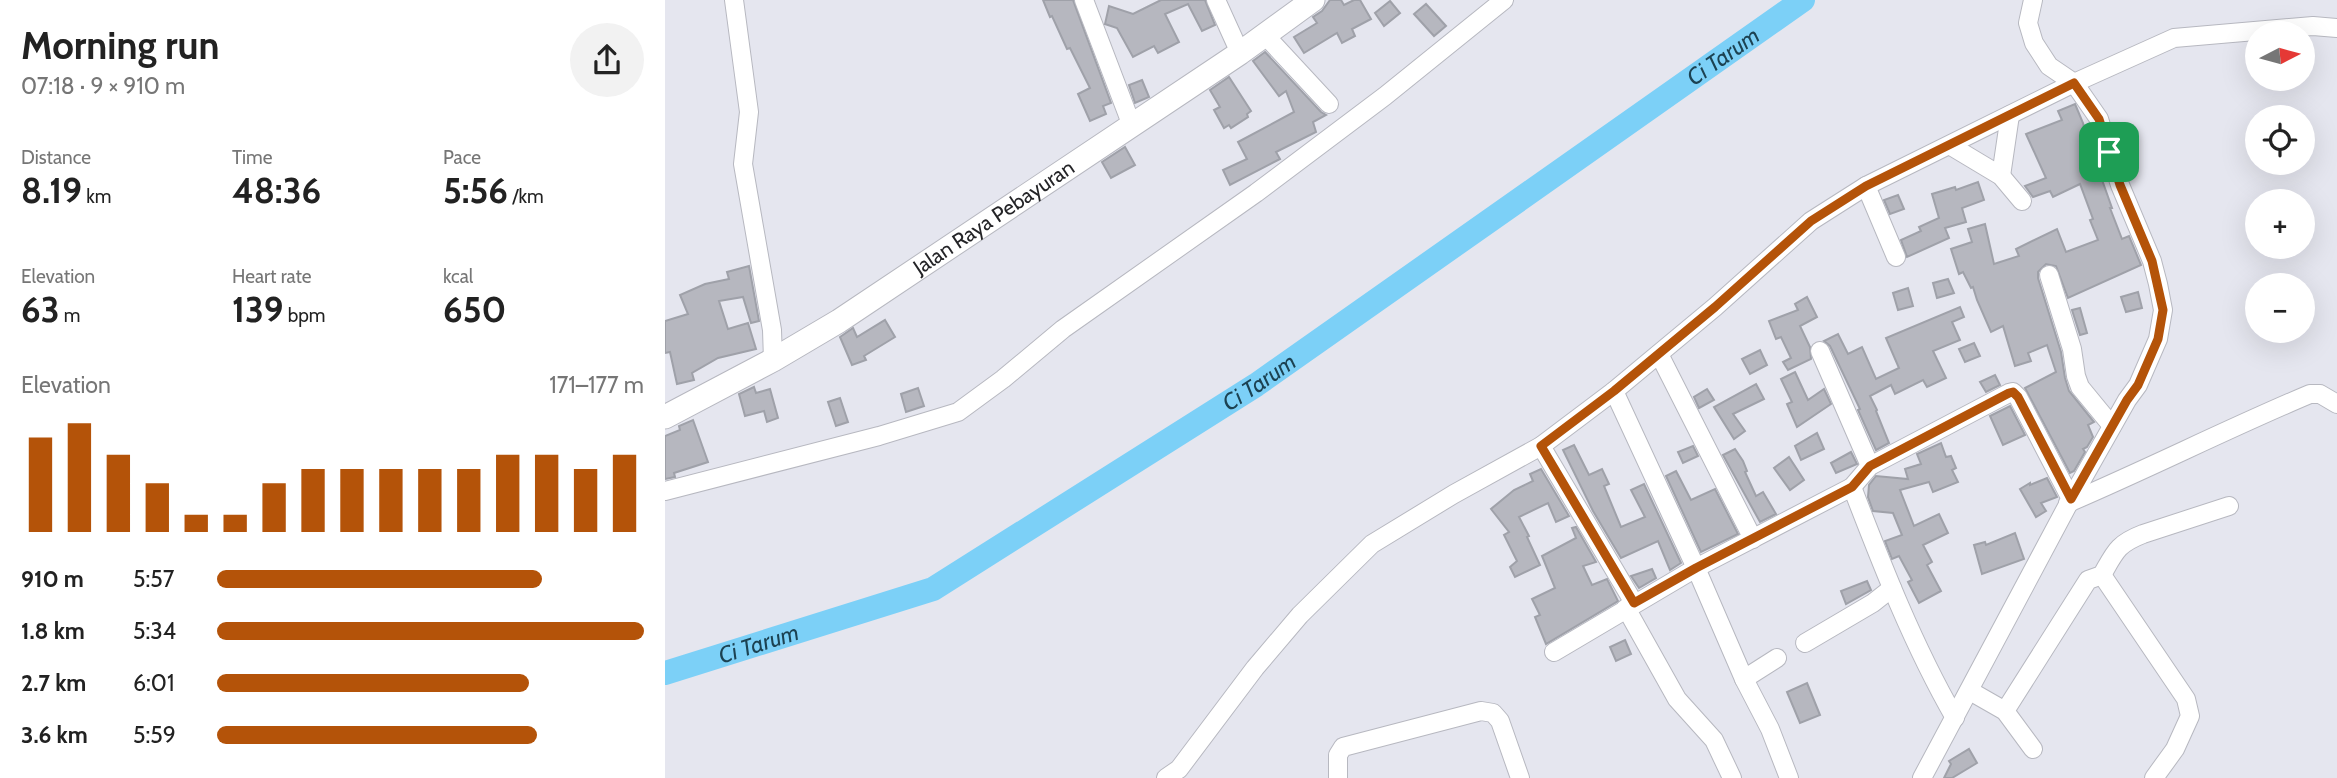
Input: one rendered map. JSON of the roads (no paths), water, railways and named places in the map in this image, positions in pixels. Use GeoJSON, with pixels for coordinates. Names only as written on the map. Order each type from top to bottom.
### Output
{"type":"FeatureCollection","features":[{"type":"Feature","properties":{"kind":"main road","name":"Jalan Raya Pebayuran"},"geometry":{"type":"LineString","coordinates":[[665,417],[773,360],[839,321],[1240,53],[1313,0]]}},
{"type":"Feature","properties":{"kind":"street"},"geometry":{"type":"LineString","coordinates":[[734,0],[749,112],[743,164],[772,331],[773,360]]}},
{"type":"Feature","properties":{"kind":"street"},"geometry":{"type":"LineString","coordinates":[[1084,0],[1132,126]]}},
{"type":"Feature","properties":{"kind":"street"},"geometry":{"type":"LineString","coordinates":[[1216,0],[1240,53]]}},
{"type":"Feature","properties":{"kind":"street"},"geometry":{"type":"LineString","coordinates":[[665,491],[879,436],[958,412],[1063,329],[1256,193],[1385,96],[1504,0]]}},
{"type":"Feature","properties":{"kind":"street"},"geometry":{"type":"LineString","coordinates":[[1921,778],[2070,501],[2138,385],[2158,339],[2163,310],[2152,261],[2120,185],[2099,119],[2074,83],[2049,66],[2034,43],[2028,23],[2033,0]]}},
{"type":"Feature","properties":{"kind":"street"},"geometry":{"type":"LineString","coordinates":[[1166,778],[1179,769],[1255,668],[1300,615],[1373,544],[1541,446],[1614,391],[1715,307],[1811,221],[1866,186],[2074,83],[2174,38],[2313,26],[2337,27]]}},
{"type":"Feature","properties":{"kind":"street"},"geometry":{"type":"LineString","coordinates":[[1265,35],[1329,104]]}},
{"type":"Feature","properties":{"kind":"street"},"geometry":{"type":"LineString","coordinates":[[2001,176],[2010,115]]}},
{"type":"Feature","properties":{"kind":"street"},"geometry":{"type":"LineString","coordinates":[[1951,145],[2001,176],[2022,201]]}},
{"type":"Feature","properties":{"kind":"street"},"geometry":{"type":"LineString","coordinates":[[1866,186],[1896,257]]}},
{"type":"Feature","properties":{"kind":"street"},"geometry":{"type":"LineString","coordinates":[[2049,275],[2071,349],[2075,376],[2080,387],[2112,426]]}},
{"type":"Feature","properties":{"kind":"street"},"geometry":{"type":"LineString","coordinates":[[1819,351],[1870,466]]}},
{"type":"Feature","properties":{"kind":"street"},"geometry":{"type":"LineString","coordinates":[[1658,354],[1753,539]]}},
{"type":"Feature","properties":{"kind":"street"},"geometry":{"type":"LineString","coordinates":[[1614,391],[1790,778]]}},
{"type":"Feature","properties":{"kind":"street"},"geometry":{"type":"LineString","coordinates":[[1554,652],[1696,568],[1852,487],[1870,466],[2013,392],[2018,397],[2070,501]]}},
{"type":"Feature","properties":{"kind":"street"},"geometry":{"type":"LineString","coordinates":[[2070,501],[2310,394],[2320,394],[2337,404]]}},
{"type":"Feature","properties":{"kind":"street"},"geometry":{"type":"LineString","coordinates":[[1541,446],[1630,605],[1677,699],[1714,740],[1733,778]]}},
{"type":"Feature","properties":{"kind":"street"},"geometry":{"type":"LineString","coordinates":[[1852,487],[1892,588],[1932,676],[1955,718]]}},
{"type":"Feature","properties":{"kind":"street"},"geometry":{"type":"LineString","coordinates":[[2005,711],[2088,580],[2102,575],[2117,548],[2130,539],[2229,506]]}},
{"type":"Feature","properties":{"kind":"street"},"geometry":{"type":"LineString","coordinates":[[2102,575],[2186,699],[2190,716],[2175,750],[2154,778]]}},
{"type":"Feature","properties":{"kind":"street"},"geometry":{"type":"LineString","coordinates":[[1805,643],[1873,603],[1892,588]]}},
{"type":"Feature","properties":{"kind":"street"},"geometry":{"type":"LineString","coordinates":[[1744,679],[1777,658]]}},
{"type":"Feature","properties":{"kind":"street"},"geometry":{"type":"LineString","coordinates":[[1969,691],[2005,711],[2033,749]]}},
{"type":"Feature","properties":{"kind":"street"},"geometry":{"type":"LineString","coordinates":[[1338,778],[1338,755],[1343,747],[1481,712],[1493,713],[1500,722],[1520,778]]}},
{"type":"Feature","properties":{"kind":"waterway","name":"Ci Tarum"},"geometry":{"type":"LineString","coordinates":[[665,673],[933,589],[1256,385],[1803,0]]}}]}
